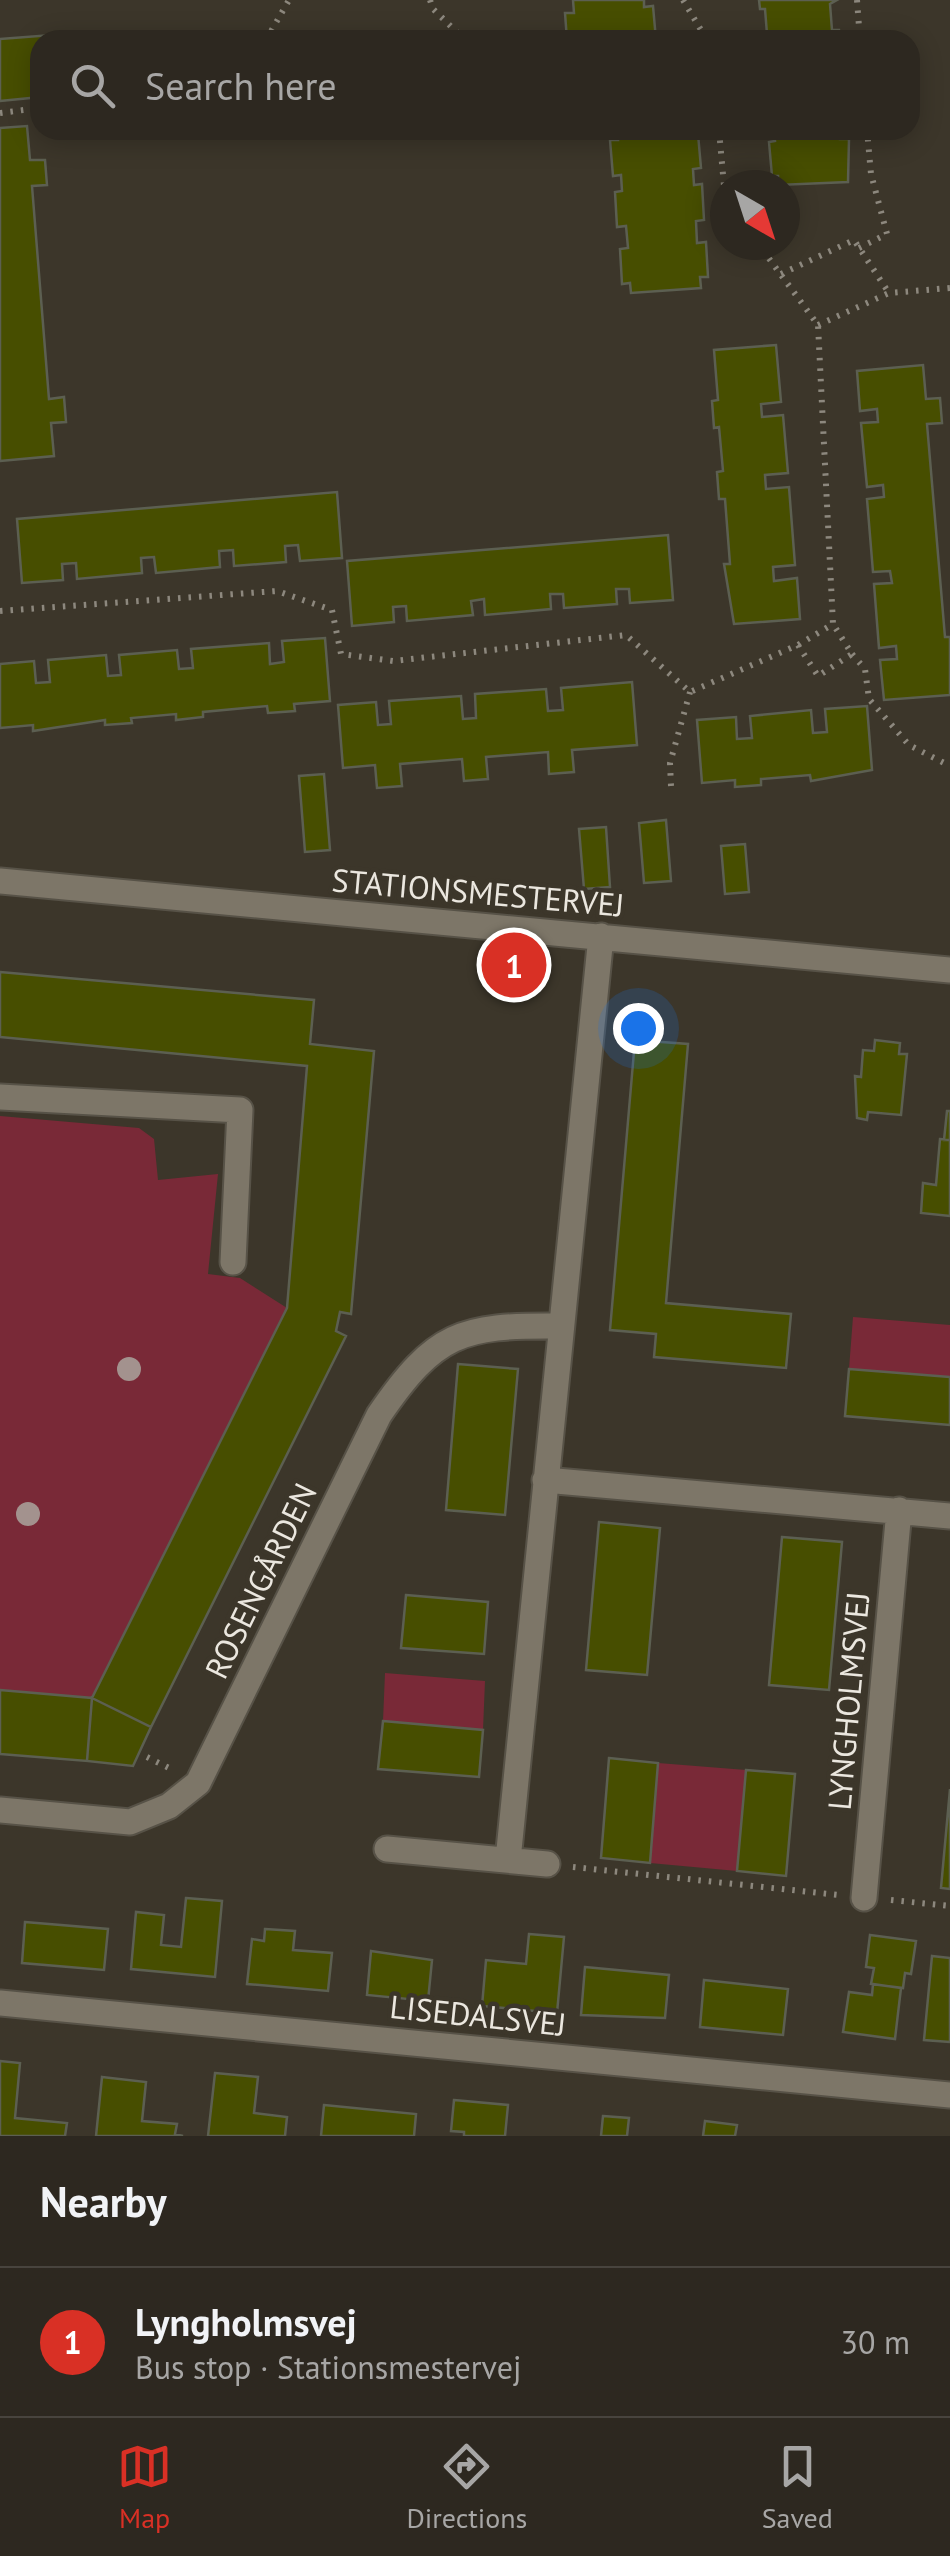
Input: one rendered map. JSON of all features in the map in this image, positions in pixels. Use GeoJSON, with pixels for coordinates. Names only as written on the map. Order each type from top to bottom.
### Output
{"type":"FeatureCollection","features":[{"type":"Feature","properties":{"kind":"street","name":"STATIONSMESTERVEJ"},"geometry":{"type":"LineString","coordinates":[[0,881],[950,970]]}},
{"type":"Feature","properties":{"kind":"street"},"geometry":{"type":"LineString","coordinates":[[508,1860],[558,1326],[601,936]]}},
{"type":"Feature","properties":{"kind":"street"},"geometry":{"type":"LineString","coordinates":[[0,1097],[240,1110],[233,1262]]}},
{"type":"Feature","properties":{"kind":"street","name":"ROSENGÅRDEN"},"geometry":{"type":"LineString","coordinates":[[0,1810],[130,1822],[168,1806],[198,1782],[379,1415],[413,1365],[463,1332],[497,1326],[558,1326]]}},
{"type":"Feature","properties":{"kind":"street"},"geometry":{"type":"LineString","coordinates":[[545,1480],[950,1516]]}},
{"type":"Feature","properties":{"kind":"street","name":"LYNGHOLMSVEJ"},"geometry":{"type":"LineString","coordinates":[[864,1898],[899,1510]]}},
{"type":"Feature","properties":{"kind":"street"},"geometry":{"type":"LineString","coordinates":[[387,1850],[547,1864]]}},
{"type":"Feature","properties":{"kind":"street","name":"LISEDALSVEJ"},"geometry":{"type":"LineString","coordinates":[[0,2003],[950,2095]]}},
{"type":"Feature","properties":{"kind":"path"},"geometry":{"type":"LineString","coordinates":[[272,30],[288,0]]}},
{"type":"Feature","properties":{"kind":"path"},"geometry":{"type":"LineString","coordinates":[[430,0],[432,9],[454,30]]}},
{"type":"Feature","properties":{"kind":"path"},"geometry":{"type":"LineString","coordinates":[[683,0],[701,30]]}},
{"type":"Feature","properties":{"kind":"path"},"geometry":{"type":"LineString","coordinates":[[857,0],[859,30]]}},
{"type":"Feature","properties":{"kind":"path"},"geometry":{"type":"LineString","coordinates":[[0,113],[30,109]]}},
{"type":"Feature","properties":{"kind":"path"},"geometry":{"type":"LineString","coordinates":[[720,140],[723,170]]}},
{"type":"Feature","properties":{"kind":"path"},"geometry":{"type":"LineString","coordinates":[[859,248],[888,234],[871,174],[868,140]]}},
{"type":"Feature","properties":{"kind":"path"},"geometry":{"type":"LineString","coordinates":[[781,274],[854,240],[889,293]]}},
{"type":"Feature","properties":{"kind":"path"},"geometry":{"type":"LineString","coordinates":[[771,260],[818,325],[833,624],[865,669],[869,699],[909,745],[950,766]]}},
{"type":"Feature","properties":{"kind":"path"},"geometry":{"type":"LineString","coordinates":[[818,325],[889,293],[950,288]]}},
{"type":"Feature","properties":{"kind":"path"},"geometry":{"type":"LineString","coordinates":[[0,611],[277,591],[332,610],[341,654],[394,661],[626,635],[690,692]]}},
{"type":"Feature","properties":{"kind":"path"},"geometry":{"type":"LineString","coordinates":[[690,692],[798,645],[833,624]]}},
{"type":"Feature","properties":{"kind":"path"},"geometry":{"type":"LineString","coordinates":[[798,645],[818,676],[852,654]]}},
{"type":"Feature","properties":{"kind":"path"},"geometry":{"type":"LineString","coordinates":[[671,786],[670,762],[690,692]]}},
{"type":"Feature","properties":{"kind":"path"},"geometry":{"type":"LineString","coordinates":[[547,1864],[950,1906]]}},
{"type":"Feature","properties":{"kind":"shaded area"},"geometry":{"type":"Polygon","coordinates":[[[0,1116],[139,1128],[154,1139],[158,1180],[218,1174],[208,1274],[240,1278],[287,1308],[92,1698],[0,1690],[0,1116]]]}},
{"type":"Feature","properties":{"kind":"shaded area"},"geometry":{"type":"Polygon","coordinates":[[[853,1317],[950,1325],[950,1377],[849,1369],[853,1317]]]}},
{"type":"Feature","properties":{"kind":"shaded area"},"geometry":{"type":"Polygon","coordinates":[[[385,1673],[485,1681],[483,1730],[383,1721],[385,1673]]]}},
{"type":"Feature","properties":{"kind":"shaded area"},"geometry":{"type":"Polygon","coordinates":[[[658,1763],[746,1770],[737,1871],[650,1863],[658,1763]]]}},
{"type":"Feature","properties":{"kind":"building"},"geometry":{"type":"Polygon","coordinates":[[[573,0],[644,0],[644,7],[653,6],[655,30],[566,30],[565,13],[574,13],[573,0]]]}},
{"type":"Feature","properties":{"kind":"building"},"geometry":{"type":"Polygon","coordinates":[[[759,0],[837,0],[830,4],[832,30],[767,30],[765,9],[760,9],[759,0]]]}},
{"type":"Feature","properties":{"kind":"building"},"geometry":{"type":"Polygon","coordinates":[[[30,37],[30,98],[0,101],[0,39],[30,37]]]}},
{"type":"Feature","properties":{"kind":"building"},"geometry":{"type":"Polygon","coordinates":[[[27,126],[30,160],[45,160],[47,185],[32,186],[49,399],[64,397],[66,422],[51,423],[54,456],[0,461],[0,128],[27,126]]]}},
{"type":"Feature","properties":{"kind":"building"},"geometry":{"type":"Polygon","coordinates":[[[610,140],[699,140],[701,168],[693,169],[694,185],[702,184],[704,220],[696,221],[697,243],[706,242],[708,277],[700,277],[701,288],[631,293],[630,283],[622,284],[620,249],[628,248],[626,226],[617,227],[615,192],[622,191],[621,175],[613,176],[610,140]]]}},
{"type":"Feature","properties":{"kind":"building"},"geometry":{"type":"Polygon","coordinates":[[[849,140],[848,182],[800,184],[800,170],[771,170],[769,142],[849,140]]]}},
{"type":"Feature","properties":{"kind":"building"},"geometry":{"type":"Polygon","coordinates":[[[776,345],[781,402],[761,404],[762,417],[783,415],[788,473],[765,475],[766,489],[789,487],[795,565],[773,567],[774,581],[797,578],[800,619],[734,624],[724,564],[730,564],[725,499],[719,499],[717,472],[723,471],[719,427],[714,428],[712,401],[718,400],[714,350],[776,345]]]}},
{"type":"Feature","properties":{"kind":"building"},"geometry":{"type":"Polygon","coordinates":[[[923,365],[926,399],[940,398],[942,423],[927,424],[945,637],[950,637],[950,695],[884,700],[880,660],[897,659],[896,646],[879,648],[874,584],[892,583],[890,571],[873,572],[867,499],[884,497],[883,485],[867,487],[861,423],[878,422],[877,409],[860,411],[857,371],[923,365]]]}},
{"type":"Feature","properties":{"kind":"building"},"geometry":{"type":"Polygon","coordinates":[[[337,492],[342,558],[300,561],[298,545],[285,546],[286,562],[234,566],[233,550],[219,551],[220,567],[156,573],[154,557],[141,558],[142,573],[77,579],[76,563],[62,564],[63,580],[22,583],[17,519],[337,492]]]}},
{"type":"Feature","properties":{"kind":"building"},"geometry":{"type":"Polygon","coordinates":[[[668,535],[673,600],[630,603],[629,589],[616,589],[617,604],[564,608],[563,594],[550,594],[551,609],[485,615],[484,599],[471,601],[473,615],[407,621],[406,606],[393,607],[394,622],[352,626],[347,561],[668,535]]]}},
{"type":"Feature","properties":{"kind":"building"},"geometry":{"type":"Polygon","coordinates":[[[325,638],[330,701],[294,704],[295,711],[268,713],[267,706],[203,712],[203,717],[176,720],[176,714],[131,718],[132,723],[105,725],[105,720],[33,731],[33,725],[0,728],[0,664],[34,661],[36,683],[50,682],[48,660],[106,655],[108,676],[121,675],[119,655],[177,650],[179,669],[193,668],[191,649],[269,643],[270,664],[284,662],[282,641],[325,638]]]}},
{"type":"Feature","properties":{"kind":"building"},"geometry":{"type":"Polygon","coordinates":[[[632,682],[637,745],[572,750],[574,772],[549,774],[548,752],[486,757],[488,779],[464,781],[462,759],[400,764],[402,786],[377,788],[375,765],[343,768],[338,705],[376,702],[378,725],[391,724],[389,701],[461,696],[463,719],[476,718],[475,694],[546,689],[548,711],[563,710],[561,688],[632,682]]]}},
{"type":"Feature","properties":{"kind":"building"},"geometry":{"type":"Polygon","coordinates":[[[867,706],[872,770],[811,781],[810,775],[761,779],[761,785],[735,787],[735,780],[702,783],[697,720],[736,717],[737,739],[752,738],[750,716],[811,710],[813,733],[827,732],[825,709],[867,706]]]}},
{"type":"Feature","properties":{"kind":"building"},"geometry":{"type":"Polygon","coordinates":[[[324,774],[330,850],[305,852],[299,776],[324,774]]]}},
{"type":"Feature","properties":{"kind":"building"},"geometry":{"type":"Polygon","coordinates":[[[666,820],[671,881],[644,883],[639,823],[666,820]]]}},
{"type":"Feature","properties":{"kind":"building"},"geometry":{"type":"Polygon","coordinates":[[[606,827],[610,887],[584,889],[579,829],[606,827]]]}},
{"type":"Feature","properties":{"kind":"building"},"geometry":{"type":"Polygon","coordinates":[[[745,844],[749,892],[725,894],[721,846],[745,844]]]}},
{"type":"Feature","properties":{"kind":"building"},"geometry":{"type":"Polygon","coordinates":[[[0,972],[314,1000],[310,1044],[374,1051],[351,1314],[340,1312],[336,1331],[346,1336],[151,1727],[92,1698],[287,1308],[307,1066],[0,1037],[0,972]]]}},
{"type":"Feature","properties":{"kind":"building"},"geometry":{"type":"Polygon","coordinates":[[[635,1040],[688,1044],[666,1303],[791,1314],[786,1368],[654,1357],[656,1334],[610,1330],[635,1040]]]}},
{"type":"Feature","properties":{"kind":"building"},"geometry":{"type":"Polygon","coordinates":[[[875,1040],[900,1043],[899,1054],[907,1054],[901,1115],[868,1112],[867,1120],[857,1118],[855,1076],[861,1077],[863,1050],[874,1051],[875,1040]]]}},
{"type":"Feature","properties":{"kind":"building"},"geometry":{"type":"Polygon","coordinates":[[[947,1111],[950,1140],[944,1140],[947,1111]]]}},
{"type":"Feature","properties":{"kind":"building"},"geometry":{"type":"Polygon","coordinates":[[[940,1139],[950,1140],[950,1216],[921,1213],[923,1183],[936,1185],[940,1139]]]}},
{"type":"Feature","properties":{"kind":"building"},"geometry":{"type":"Polygon","coordinates":[[[458,1364],[518,1369],[505,1515],[446,1510],[458,1364]]]}},
{"type":"Feature","properties":{"kind":"building"},"geometry":{"type":"Polygon","coordinates":[[[849,1369],[950,1377],[950,1425],[845,1416],[849,1369]]]}},
{"type":"Feature","properties":{"kind":"building"},"geometry":{"type":"Polygon","coordinates":[[[599,1522],[660,1528],[647,1675],[586,1670],[599,1522]]]}},
{"type":"Feature","properties":{"kind":"building"},"geometry":{"type":"Polygon","coordinates":[[[782,1537],[842,1542],[829,1690],[769,1685],[782,1537]]]}},
{"type":"Feature","properties":{"kind":"building"},"geometry":{"type":"Polygon","coordinates":[[[406,1595],[488,1602],[484,1654],[401,1648],[406,1595]]]}},
{"type":"Feature","properties":{"kind":"building"},"geometry":{"type":"Polygon","coordinates":[[[0,1690],[92,1698],[87,1761],[0,1754],[0,1690]]]}},
{"type":"Feature","properties":{"kind":"building"},"geometry":{"type":"Polygon","coordinates":[[[92,1698],[151,1727],[133,1766],[87,1761],[92,1698]]]}},
{"type":"Feature","properties":{"kind":"building"},"geometry":{"type":"Polygon","coordinates":[[[383,1721],[483,1730],[479,1777],[378,1769],[383,1721]]]}},
{"type":"Feature","properties":{"kind":"building"},"geometry":{"type":"Polygon","coordinates":[[[609,1758],[658,1763],[650,1863],[601,1858],[609,1758]]]}},
{"type":"Feature","properties":{"kind":"building"},"geometry":{"type":"Polygon","coordinates":[[[746,1770],[795,1774],[786,1876],[737,1871],[746,1770]]]}},
{"type":"Feature","properties":{"kind":"building"},"geometry":{"type":"Polygon","coordinates":[[[950,1789],[950,1889],[941,1888],[950,1789]]]}},
{"type":"Feature","properties":{"kind":"building"},"geometry":{"type":"Polygon","coordinates":[[[186,1898],[222,1901],[215,1977],[131,1969],[136,1912],[164,1915],[161,1945],[181,1947],[186,1898]]]}},
{"type":"Feature","properties":{"kind":"building"},"geometry":{"type":"Polygon","coordinates":[[[25,1922],[108,1929],[104,1970],[22,1963],[25,1922]]]}},
{"type":"Feature","properties":{"kind":"building"},"geometry":{"type":"Polygon","coordinates":[[[265,1929],[295,1931],[293,1950],[332,1953],[328,1991],[247,1984],[252,1939],[264,1941],[265,1929]]]}},
{"type":"Feature","properties":{"kind":"building"},"geometry":{"type":"Polygon","coordinates":[[[529,1934],[564,1937],[557,2013],[482,2006],[486,1960],[526,1964],[529,1934]]]}},
{"type":"Feature","properties":{"kind":"building"},"geometry":{"type":"Polygon","coordinates":[[[870,1935],[916,1941],[911,1974],[905,1973],[903,1988],[871,1984],[874,1968],[866,1967],[870,1935]]]}},
{"type":"Feature","properties":{"kind":"building"},"geometry":{"type":"Polygon","coordinates":[[[371,1951],[432,1960],[428,2001],[367,1995],[371,1951]]]}},
{"type":"Feature","properties":{"kind":"building"},"geometry":{"type":"Polygon","coordinates":[[[932,1956],[950,1958],[950,2042],[924,2040],[932,1956]]]}},
{"type":"Feature","properties":{"kind":"building"},"geometry":{"type":"Polygon","coordinates":[[[585,1967],[669,1975],[665,2018],[581,2015],[585,1967]]]}},
{"type":"Feature","properties":{"kind":"building"},"geometry":{"type":"Polygon","coordinates":[[[704,1980],[788,1989],[783,2035],[700,2027],[704,1980]]]}},
{"type":"Feature","properties":{"kind":"building"},"geometry":{"type":"Polygon","coordinates":[[[873,1984],[901,1988],[895,2039],[843,2032],[849,1992],[872,1995],[873,1984]]]}},
{"type":"Feature","properties":{"kind":"building"},"geometry":{"type":"Polygon","coordinates":[[[0,2061],[20,2063],[15,2118],[67,2123],[65,2136],[0,2136],[0,2061]]]}},
{"type":"Feature","properties":{"kind":"building"},"geometry":{"type":"Polygon","coordinates":[[[215,2073],[258,2077],[254,2113],[287,2117],[285,2136],[208,2136],[215,2073]]]}},
{"type":"Feature","properties":{"kind":"building"},"geometry":{"type":"Polygon","coordinates":[[[102,2077],[146,2082],[142,2121],[177,2124],[175,2134],[183,2136],[96,2136],[102,2077]]]}},
{"type":"Feature","properties":{"kind":"building"},"geometry":{"type":"Polygon","coordinates":[[[454,2100],[508,2105],[505,2136],[464,2136],[464,2132],[451,2131],[454,2100]]]}},
{"type":"Feature","properties":{"kind":"building"},"geometry":{"type":"Polygon","coordinates":[[[324,2105],[416,2114],[414,2136],[321,2136],[324,2105]]]}},
{"type":"Feature","properties":{"kind":"building"},"geometry":{"type":"Polygon","coordinates":[[[603,2116],[629,2118],[627,2136],[601,2136],[603,2116]]]}},
{"type":"Feature","properties":{"kind":"building"},"geometry":{"type":"Polygon","coordinates":[[[705,2121],[737,2125],[735,2136],[703,2136],[705,2121]]]}},
{"type":"Feature","properties":{"kind":"place","name":"Lyngholmsvej"},"geometry":{"type":"Point","coordinates":[514,965]}}]}
